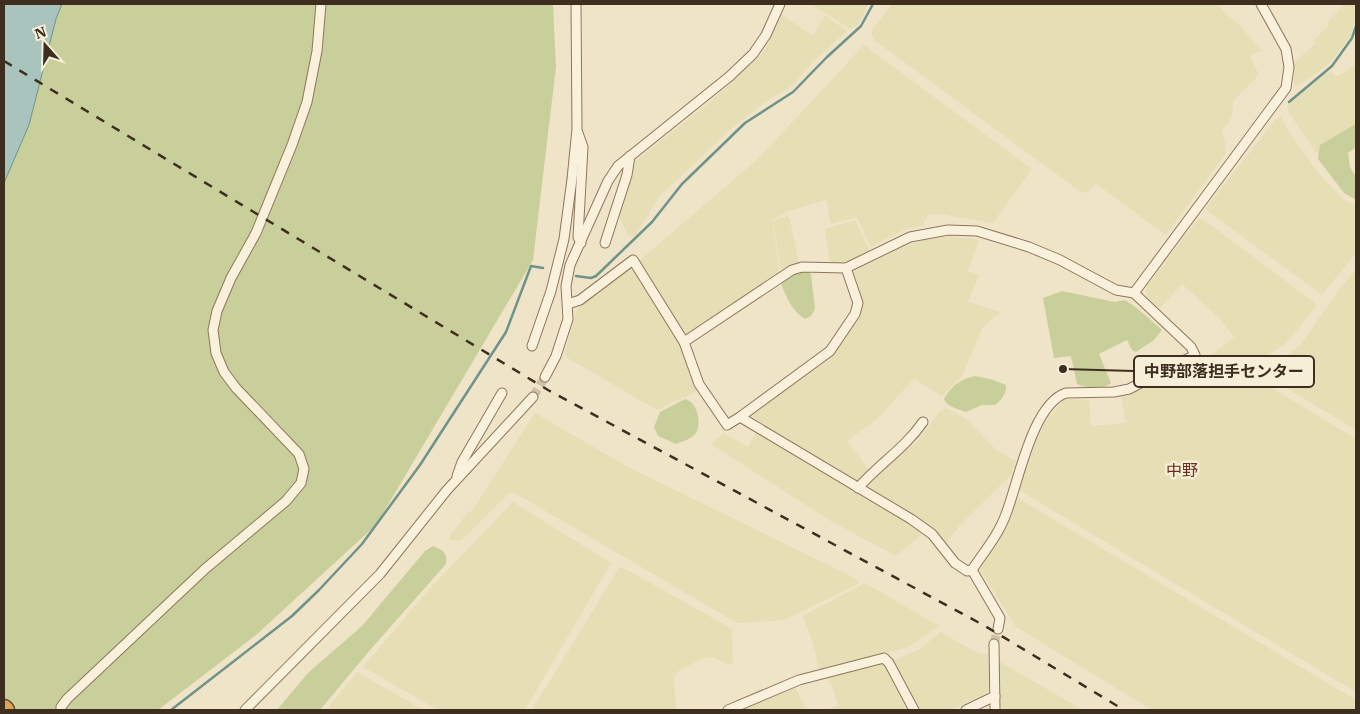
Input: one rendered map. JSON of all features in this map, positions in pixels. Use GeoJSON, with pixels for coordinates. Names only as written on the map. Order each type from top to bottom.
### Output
{"type":"FeatureCollection","features":[{"type":"Feature","properties":{"kind":"street"},"geometry":{"type":"LineString","coordinates":[[61,710],[67,699],[205,569],[286,501],[301,483],[304,469],[300,454],[236,388],[224,372],[216,353],[213,330],[217,312],[231,278],[256,233],[292,145],[307,102],[317,51],[321,4]]}},
{"type":"Feature","properties":{"kind":"street"},"geometry":{"type":"LineString","coordinates":[[532,346],[551,291],[564,239],[572,179],[577,129],[576,4]]}},
{"type":"Feature","properties":{"kind":"street"},"geometry":{"type":"LineString","coordinates":[[545,377],[556,356],[568,318],[566,286],[570,265],[608,180],[618,166],[730,76],[753,54],[766,35],[780,4]]}},
{"type":"Feature","properties":{"kind":"street"},"geometry":{"type":"LineString","coordinates":[[1134,293],[1286,88],[1289,66],[1286,49],[1261,4]]}},
{"type":"Feature","properties":{"kind":"street"},"geometry":{"type":"LineString","coordinates":[[577,129],[583,147],[578,237],[581,243]]}},
{"type":"Feature","properties":{"kind":"street"},"geometry":{"type":"LineString","coordinates":[[605,243],[627,175],[630,156]]}},
{"type":"Feature","properties":{"kind":"street"},"geometry":{"type":"LineString","coordinates":[[684,342],[792,270],[802,267],[846,268],[910,237],[948,230],[977,231],[1029,247],[1060,260],[1116,290],[1134,293],[1191,347],[1195,355],[1129,389],[1114,392],[1066,393],[1061,394],[1050,404],[1028,443],[1006,515],[999,530],[972,570],[967,572],[955,563],[932,534],[911,519],[740,417]]}},
{"type":"Feature","properties":{"kind":"street"},"geometry":{"type":"LineString","coordinates":[[568,304],[580,300],[633,260],[684,342],[699,384],[726,425],[740,417],[823,356],[835,344],[855,314],[858,303],[846,268]]}},
{"type":"Feature","properties":{"kind":"street"},"geometry":{"type":"LineString","coordinates":[[455,482],[462,462],[502,393]]}},
{"type":"Feature","properties":{"kind":"street"},"geometry":{"type":"LineString","coordinates":[[245,710],[380,574],[455,482],[533,397]]}},
{"type":"Feature","properties":{"kind":"street"},"geometry":{"type":"LineString","coordinates":[[858,488],[869,475],[902,448],[923,422]]}},
{"type":"Feature","properties":{"kind":"street"},"geometry":{"type":"LineString","coordinates":[[972,570],[1000,618],[998,629]]}},
{"type":"Feature","properties":{"kind":"street"},"geometry":{"type":"LineString","coordinates":[[994,644],[994,710]]}},
{"type":"Feature","properties":{"kind":"street"},"geometry":{"type":"LineString","coordinates":[[728,710],[799,680],[884,658],[889,663],[914,710]]}},
{"type":"Feature","properties":{"kind":"street"},"geometry":{"type":"LineString","coordinates":[[966,710],[995,696]]}},
{"type":"Feature","properties":{"kind":"shaded area"},"geometry":{"type":"Polygon","coordinates":[[[811,4],[868,4],[857,25],[850,29],[811,4]]]}},
{"type":"Feature","properties":{"kind":"shaded area"},"geometry":{"type":"Polygon","coordinates":[[[892,4],[1217,4],[1239,24],[1261,51],[1250,56],[1259,75],[1233,101],[1232,117],[1222,131],[1226,147],[1225,155],[1166,235],[1096,184],[1090,190],[1082,193],[874,40],[871,31],[892,4]]]}},
{"type":"Feature","properties":{"kind":"shaded area"},"geometry":{"type":"Polygon","coordinates":[[[1345,4],[1356,4],[1356,23],[1353,26],[1350,37],[1330,63],[1300,85],[1294,85],[1294,63],[1315,44],[1313,41],[1328,26],[1327,23],[1345,4]]]}},
{"type":"Feature","properties":{"kind":"shaded area"},"geometry":{"type":"Polygon","coordinates":[[[781,14],[813,36],[825,15],[847,31],[812,63],[792,86],[768,100],[730,130],[659,197],[636,235],[631,237],[627,234],[618,213],[633,163],[711,101],[762,54],[781,14]]]}},
{"type":"Feature","properties":{"kind":"shaded area"},"geometry":{"type":"Polygon","coordinates":[[[864,45],[1032,169],[993,223],[940,214],[928,215],[923,226],[906,229],[871,247],[857,217],[831,224],[826,200],[786,212],[772,220],[780,272],[685,335],[639,261],[760,157],[864,45]]]}},
{"type":"Feature","properties":{"kind":"shaded area"},"geometry":{"type":"Polygon","coordinates":[[[1356,64],[1356,130],[1321,156],[1315,151],[1288,111],[1289,104],[1325,74],[1331,72],[1337,76],[1356,64]]]}},
{"type":"Feature","properties":{"kind":"shaded area"},"geometry":{"type":"Polygon","coordinates":[[[1281,117],[1289,132],[1320,175],[1344,200],[1356,206],[1356,253],[1322,295],[1205,209],[1276,119],[1281,117]]]}},
{"type":"Feature","properties":{"kind":"shaded area"},"geometry":{"type":"Polygon","coordinates":[[[787,216],[790,219],[799,264],[781,271],[773,221],[787,216]]]}},
{"type":"Feature","properties":{"kind":"shaded area"},"geometry":{"type":"Polygon","coordinates":[[[1198,219],[1202,219],[1315,303],[1316,307],[1286,343],[1263,358],[1247,364],[1237,365],[1212,358],[1211,355],[1234,337],[1219,318],[1182,284],[1158,310],[1146,294],[1147,286],[1198,219]]]}},
{"type":"Feature","properties":{"kind":"shaded area"},"geometry":{"type":"Polygon","coordinates":[[[855,220],[870,252],[841,263],[830,263],[825,229],[855,220]]]}},
{"type":"Feature","properties":{"kind":"shaded area"},"geometry":{"type":"Polygon","coordinates":[[[950,236],[979,240],[968,271],[979,275],[968,302],[1001,312],[983,327],[962,376],[942,396],[914,379],[877,419],[847,441],[869,470],[858,484],[746,417],[831,357],[836,351],[859,314],[863,302],[852,272],[899,249],[921,241],[950,236]]]}},
{"type":"Feature","properties":{"kind":"shaded area"},"geometry":{"type":"Polygon","coordinates":[[[630,268],[635,270],[675,333],[697,391],[657,410],[566,357],[565,351],[576,312],[580,305],[630,268]]]}},
{"type":"Feature","properties":{"kind":"shaded area"},"geometry":{"type":"Polygon","coordinates":[[[1356,270],[1356,430],[1260,372],[1301,344],[1341,287],[1356,270]]]}},
{"type":"Feature","properties":{"kind":"shaded area"},"geometry":{"type":"Polygon","coordinates":[[[1196,363],[1213,375],[1235,376],[1252,374],[1356,439],[1356,692],[1019,490],[1037,439],[1046,421],[1064,399],[1089,400],[1091,426],[1126,423],[1121,397],[1130,395],[1196,363]]]}},
{"type":"Feature","properties":{"kind":"shaded area"},"geometry":{"type":"Polygon","coordinates":[[[947,408],[965,418],[996,450],[1016,461],[1011,475],[960,525],[946,543],[943,543],[931,527],[865,489],[884,469],[915,444],[940,411],[947,408]]]}},
{"type":"Feature","properties":{"kind":"shaded area"},"geometry":{"type":"Polygon","coordinates":[[[535,413],[630,468],[853,577],[858,581],[857,585],[784,620],[737,623],[513,492],[508,494],[461,541],[451,540],[449,537],[468,512],[472,511],[535,413]]]}},
{"type":"Feature","properties":{"kind":"shaded area"},"geometry":{"type":"Polygon","coordinates":[[[757,431],[925,532],[896,556],[829,520],[711,444],[724,433],[748,447],[757,431]]]}},
{"type":"Feature","properties":{"kind":"shaded area"},"geometry":{"type":"Polygon","coordinates":[[[1016,497],[1356,700],[1356,710],[1152,710],[1016,627],[978,567],[1002,535],[1012,515],[1016,497]]]}},
{"type":"Feature","properties":{"kind":"shaded area"},"geometry":{"type":"Polygon","coordinates":[[[513,502],[611,563],[525,710],[438,710],[363,667],[430,588],[513,502]]]}},
{"type":"Feature","properties":{"kind":"shaded area"},"geometry":{"type":"Polygon","coordinates":[[[622,567],[732,629],[733,663],[728,665],[713,657],[705,658],[681,669],[674,675],[676,710],[532,710],[619,568],[622,567]]]}},
{"type":"Feature","properties":{"kind":"shaded area"},"geometry":{"type":"Polygon","coordinates":[[[865,583],[939,626],[909,647],[819,670],[813,643],[803,616],[865,583]]]}},
{"type":"Feature","properties":{"kind":"shaded area"},"geometry":{"type":"Polygon","coordinates":[[[941,632],[977,653],[988,655],[989,691],[952,710],[917,710],[892,661],[918,650],[941,632]]]}},
{"type":"Feature","properties":{"kind":"shaded area"},"geometry":{"type":"Polygon","coordinates":[[[1000,662],[1073,704],[1083,710],[1000,710],[1000,662]]]}},
{"type":"Feature","properties":{"kind":"shaded area"},"geometry":{"type":"Polygon","coordinates":[[[881,663],[886,664],[908,710],[826,710],[839,705],[828,677],[881,663]]]}},
{"type":"Feature","properties":{"kind":"shaded area"},"geometry":{"type":"Polygon","coordinates":[[[357,672],[423,710],[326,710],[357,672]]]}},
{"type":"Feature","properties":{"kind":"shaded area"},"geometry":{"type":"Polygon","coordinates":[[[796,688],[806,710],[742,710],[750,706],[796,688]]]}},
{"type":"Feature","properties":{"kind":"green space"},"geometry":{"type":"Polygon","coordinates":[[[62,4],[553,4],[556,67],[533,260],[376,525],[256,635],[158,710],[4,710],[4,183],[29,125],[56,19],[62,4]]]}},
{"type":"Feature","properties":{"kind":"green space"},"geometry":{"type":"Polygon","coordinates":[[[1356,124],[1356,147],[1348,153],[1350,167],[1356,177],[1356,200],[1344,193],[1318,159],[1320,145],[1356,124]]]}},
{"type":"Feature","properties":{"kind":"green space"},"geometry":{"type":"Polygon","coordinates":[[[803,269],[811,274],[815,309],[811,316],[805,319],[793,308],[781,283],[783,279],[803,269]]]}},
{"type":"Feature","properties":{"kind":"green space"},"geometry":{"type":"Polygon","coordinates":[[[1062,291],[1115,302],[1125,300],[1162,330],[1154,340],[1136,352],[1132,350],[1127,340],[1099,354],[1111,383],[1107,386],[1094,388],[1077,384],[1071,356],[1054,358],[1043,298],[1062,291]]]}},
{"type":"Feature","properties":{"kind":"green space"},"geometry":{"type":"Polygon","coordinates":[[[975,376],[1006,385],[1005,394],[995,405],[982,405],[966,412],[945,402],[944,399],[953,387],[965,379],[975,376]]]}},
{"type":"Feature","properties":{"kind":"green space"},"geometry":{"type":"Polygon","coordinates":[[[685,399],[692,404],[697,412],[698,427],[693,436],[676,444],[658,436],[654,427],[660,412],[685,399]]]}},
{"type":"Feature","properties":{"kind":"green space"},"geometry":{"type":"Polygon","coordinates":[[[433,546],[444,552],[446,564],[320,710],[277,710],[308,673],[362,626],[425,551],[433,546]]]}},
{"type":"Feature","properties":{"kind":"water"},"geometry":{"type":"Polygon","coordinates":[[[4,4],[62,4],[56,19],[29,125],[4,183],[4,4]]]}},
{"type":"Feature","properties":{"kind":"waterway"},"geometry":{"type":"LineString","coordinates":[[576,276],[591,278],[596,276],[652,222],[682,184],[745,123],[793,92],[861,26],[873,4]]}},
{"type":"Feature","properties":{"kind":"waterway"},"geometry":{"type":"LineString","coordinates":[[1289,102],[1332,66],[1352,38],[1356,26]]}},
{"type":"Feature","properties":{"kind":"waterway"},"geometry":{"type":"LineString","coordinates":[[171,710],[292,616],[362,544],[420,465],[506,332],[531,266],[543,268]]}},
{"type":"Feature","properties":{"kind":"tunnel"},"geometry":{"type":"LineString","coordinates":[[533,397],[545,377]]}},
{"type":"Feature","properties":{"kind":"tunnel"},"geometry":{"type":"LineString","coordinates":[[994,644],[998,629]]}},
{"type":"Feature","properties":{"kind":"railway"},"geometry":{"type":"LineString","coordinates":[[4,61],[548,390],[985,626],[1124,710]]}},
{"type":"Feature","properties":{"kind":"place","name":"中野部落担手センター"},"geometry":{"type":"Point","coordinates":[1063,369]}},
{"type":"Feature","properties":{"kind":"district","name":"中野"},"geometry":{"type":"Point","coordinates":[1182,470]}}]}
